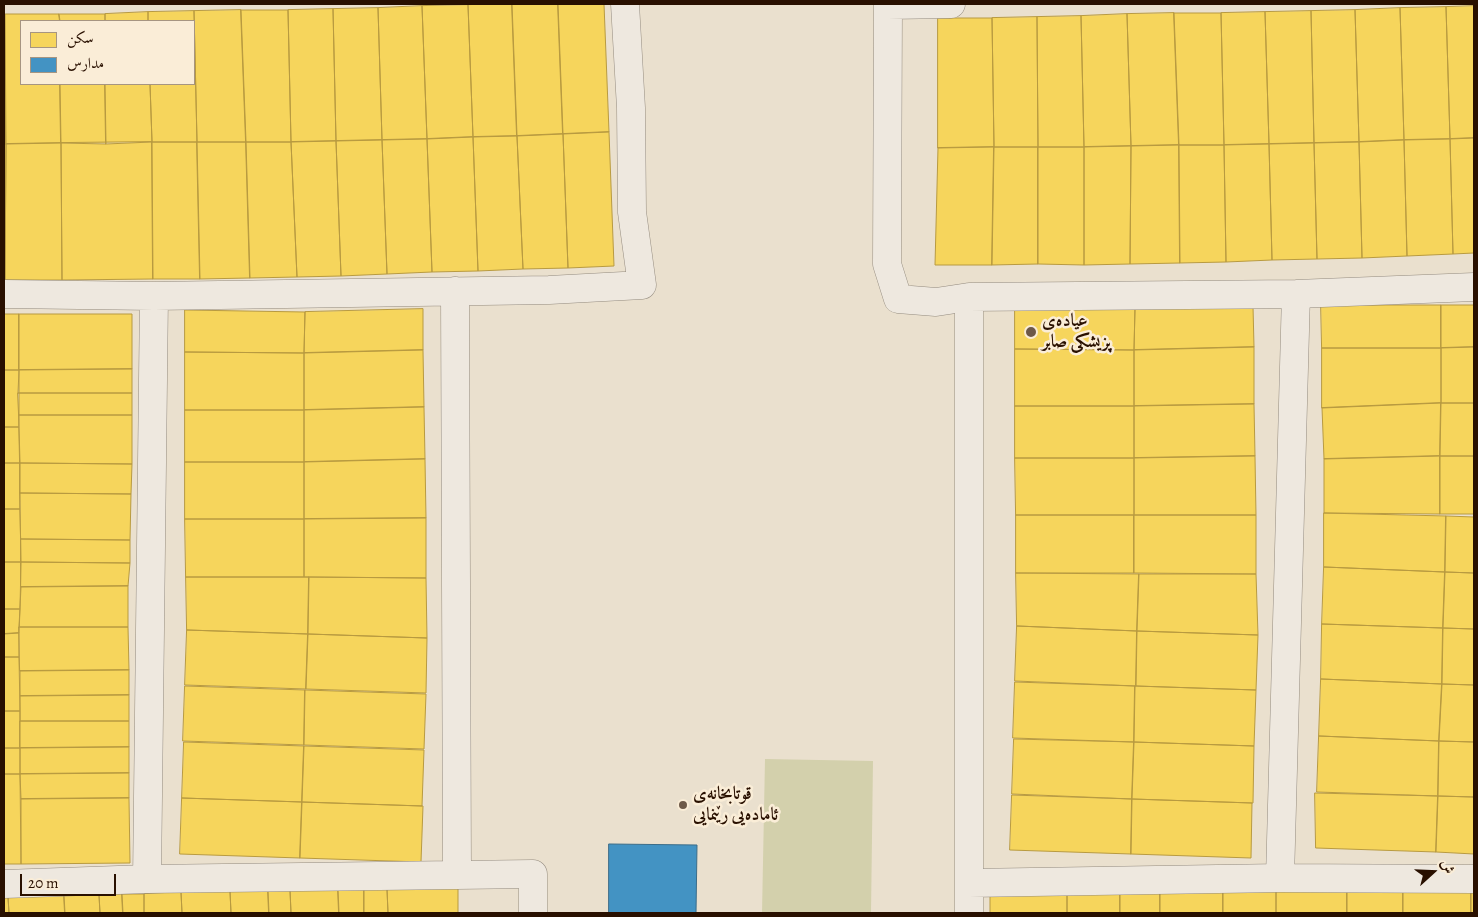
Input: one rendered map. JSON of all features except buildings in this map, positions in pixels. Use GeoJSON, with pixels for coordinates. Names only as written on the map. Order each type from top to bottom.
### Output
{"type":"FeatureCollection","features":[{"type":"Feature","properties":{"kind":"street"},"geometry":{"type":"LineString","coordinates":[[4,294],[154,296],[549,290],[642,285],[632,212],[631,108],[625,4]]}},
{"type":"Feature","properties":{"kind":"street"},"geometry":{"type":"LineString","coordinates":[[951,4],[888,4],[887,264],[898,299],[936,302],[969,297],[1296,294],[1474,287]]}},
{"type":"Feature","properties":{"kind":"street"},"geometry":{"type":"LineString","coordinates":[[455,291],[457,874]]}},
{"type":"Feature","properties":{"kind":"street"},"geometry":{"type":"LineString","coordinates":[[1280,878],[1296,294]]}},
{"type":"Feature","properties":{"kind":"street"},"geometry":{"type":"LineString","coordinates":[[147,879],[154,296]]}},
{"type":"Feature","properties":{"kind":"street"},"geometry":{"type":"LineString","coordinates":[[969,297],[969,913]]}},
{"type":"Feature","properties":{"kind":"street"},"geometry":{"type":"LineString","coordinates":[[4,884],[147,879],[532,874],[533,913]]}},
{"type":"Feature","properties":{"kind":"street"},"geometry":{"type":"LineString","coordinates":[[970,883],[1280,878],[1474,879]]}},
{"type":"Feature","properties":{"kind":"shaded area"},"geometry":{"type":"Polygon","coordinates":[[[765,759],[873,761],[871,913],[762,913],[765,759]]]}},
{"type":"Feature","properties":{"kind":"place","name":"عیادەی پزیشکی صابر"},"geometry":{"type":"Point","coordinates":[1031,332]}},
{"type":"Feature","properties":{"kind":"place","name":"قوتابخانەی ئامادەیی رێنمایی"},"geometry":{"type":"Point","coordinates":[683,805]}}]}
